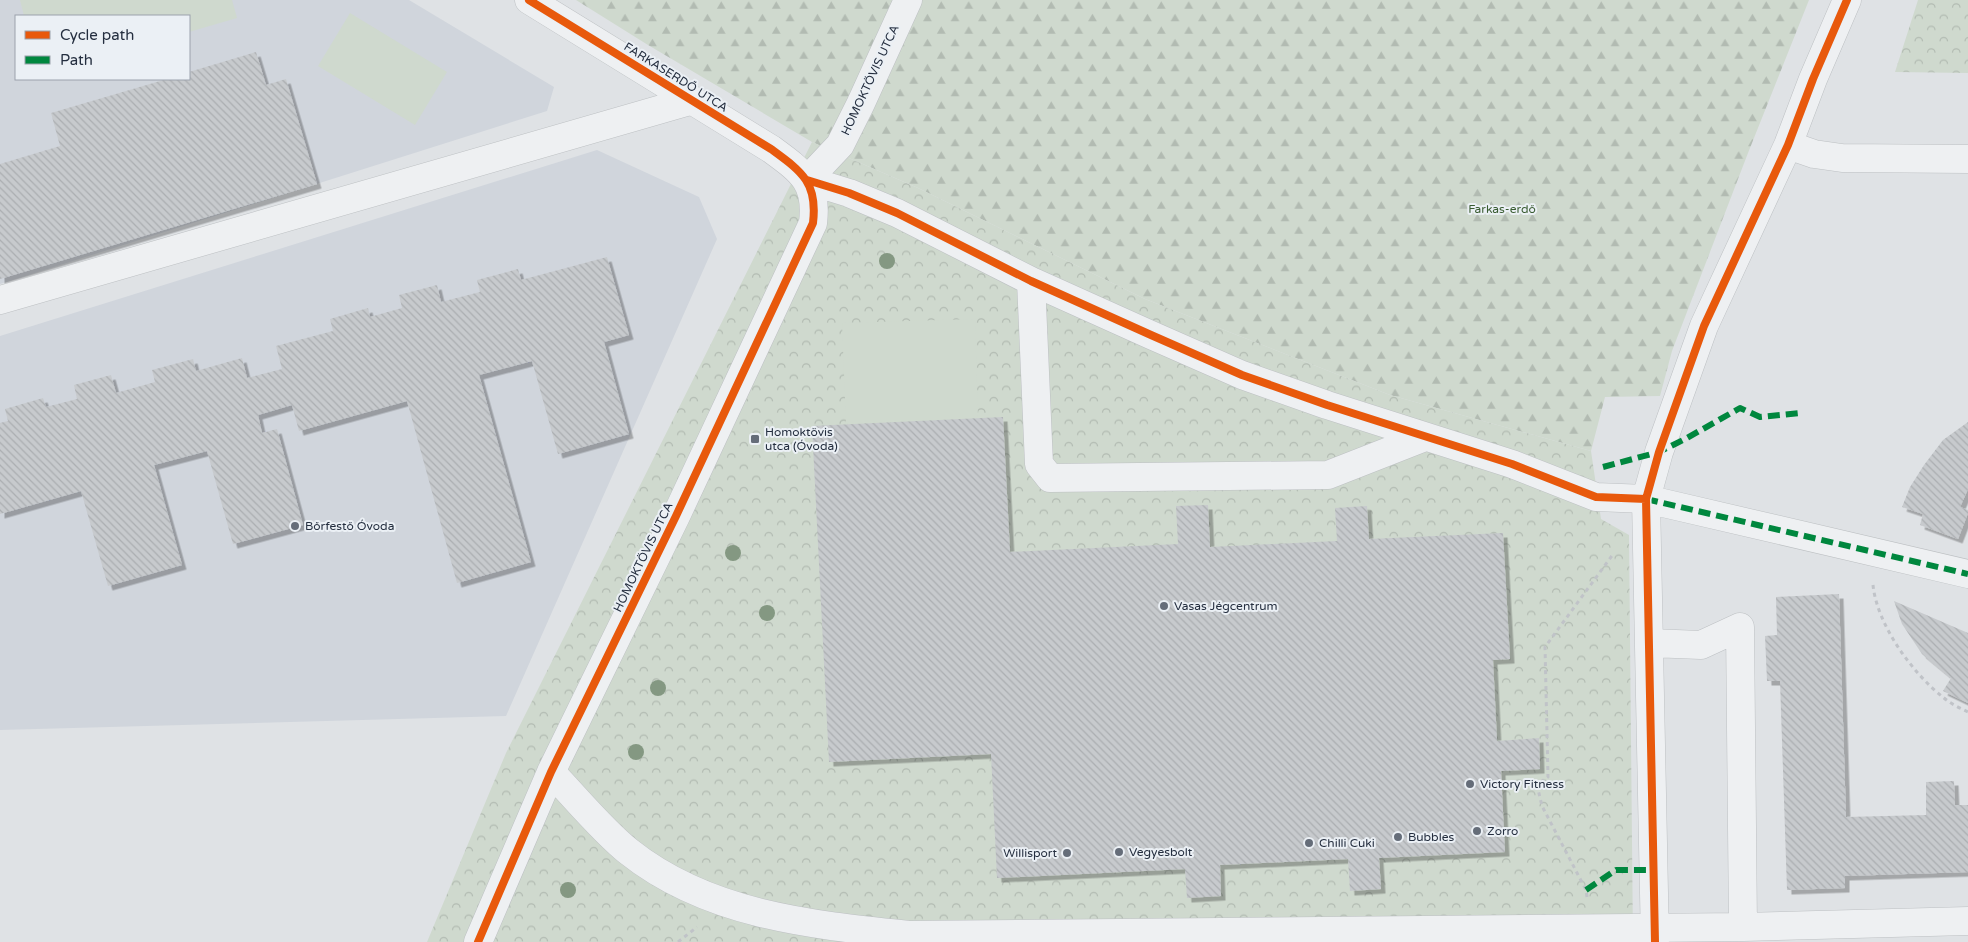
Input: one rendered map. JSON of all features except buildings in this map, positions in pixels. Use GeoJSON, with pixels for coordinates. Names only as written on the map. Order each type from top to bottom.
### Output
{"type":"FeatureCollection","features":[{"type":"Feature","properties":{"kind":"street","name":"FARKASERDŐ UTCA"},"geometry":{"type":"LineString","coordinates":[[529,0],[771,149],[791,164],[807,180]]}},
{"type":"Feature","properties":{"kind":"street","name":"HOMOKTÖVIS UTCA"},"geometry":{"type":"LineString","coordinates":[[478,942],[551,772],[676,516],[812,223],[814,200],[813,192],[807,180],[840,145],[908,0]]}},
{"type":"Feature","properties":{"kind":"street"},"geometry":{"type":"LineString","coordinates":[[1655,935],[1646,499],[1659,452],[1704,326],[1788,144],[1813,79],[1847,0]]}},
{"type":"Feature","properties":{"kind":"street"},"geometry":{"type":"LineString","coordinates":[[0,300],[693,100]]}},
{"type":"Feature","properties":{"kind":"street"},"geometry":{"type":"LineString","coordinates":[[1788,144],[1814,154],[1842,158],[1968,159]]}},
{"type":"Feature","properties":{"kind":"street"},"geometry":{"type":"LineString","coordinates":[[807,180],[849,193],[897,213],[1031,281],[1242,374],[1424,437],[1512,464],[1596,497],[1646,499],[1968,574]]}},
{"type":"Feature","properties":{"kind":"street"},"geometry":{"type":"LineString","coordinates":[[1031,281],[1039,464],[1050,478],[1328,475],[1424,437]]}},
{"type":"Feature","properties":{"kind":"street"},"geometry":{"type":"LineString","coordinates":[[1650,643],[1702,645],[1740,627],[1743,926]]}},
{"type":"Feature","properties":{"kind":"street"},"geometry":{"type":"LineString","coordinates":[[551,772],[627,850],[671,880],[726,904],[785,920],[910,935],[1588,929],[1655,935],[1743,926],[1968,921]]}},
{"type":"Feature","properties":{"kind":"path"},"geometry":{"type":"LineString","coordinates":[[1588,929],[1586,890],[1542,806],[1537,785],[1548,777],[1545,647],[1620,546]]}},
{"type":"Feature","properties":{"kind":"path"},"geometry":{"type":"LineString","coordinates":[[1876,552],[1872,567],[1873,588],[1886,627],[1910,666],[1945,699],[1968,712]]}},
{"type":"Feature","properties":{"kind":"shaded area"},"geometry":{"type":"Polygon","coordinates":[[[0,0],[409,0],[554,87],[547,111],[0,284],[0,0]]]}},
{"type":"Feature","properties":{"kind":"shaded area","name":"Bőrfestő Óvoda"},"geometry":{"type":"Polygon","coordinates":[[[597,150],[699,197],[717,239],[506,716],[0,730],[0,336],[597,150]]]}},
{"type":"Feature","properties":{"kind":"green space"},"geometry":{"type":"Polygon","coordinates":[[[20,0],[232,0],[237,18],[190,32],[190,15],[24,15],[20,0]]]}},
{"type":"Feature","properties":{"kind":"green space","name":"Farkas-erdő"},"geometry":{"type":"Polygon","coordinates":[[[576,0],[1809,0],[1672,351],[1660,396],[1605,397],[1591,451],[1390,395],[1145,299],[918,188],[812,142],[576,0]]]}},
{"type":"Feature","properties":{"kind":"green space"},"geometry":{"type":"Polygon","coordinates":[[[1918,0],[1968,0],[1968,73],[1895,72],[1918,0]]]}},
{"type":"Feature","properties":{"kind":"green space"},"geometry":{"type":"Polygon","coordinates":[[[350,13],[447,72],[415,125],[318,66],[350,13]]]}},
{"type":"Feature","properties":{"kind":"green space"},"geometry":{"type":"Polygon","coordinates":[[[812,142],[918,188],[1145,299],[1390,395],[1591,451],[1601,519],[1629,535],[1633,942],[427,942],[506,753],[812,142]]]}},
{"type":"Feature","properties":{"kind":"green space"},"geometry":{"type":"Polygon","coordinates":[[[975,319],[978,419],[846,424],[842,323],[975,319]]]}},
{"type":"Feature","properties":{"kind":"marked path"},"geometry":{"type":"LineString","coordinates":[[1603,467],[1659,452],[1740,408],[1760,417],[1800,413]]}},
{"type":"Feature","properties":{"kind":"marked path"},"geometry":{"type":"LineString","coordinates":[[1646,499],[1968,574]]}},
{"type":"Feature","properties":{"kind":"marked path"},"geometry":{"type":"LineString","coordinates":[[1586,890],[1616,870],[1654,870]]}},
{"type":"Feature","properties":{"kind":"cycle path"},"geometry":{"type":"LineString","coordinates":[[478,942],[551,772],[676,516],[813,223],[814,209],[813,197],[805,179],[799,171],[771,149],[529,0]]}},
{"type":"Feature","properties":{"kind":"cycle path"},"geometry":{"type":"LineString","coordinates":[[1655,942],[1646,499],[1659,452],[1704,326],[1788,145],[1813,79],[1847,0]]}},
{"type":"Feature","properties":{"kind":"cycle path"},"geometry":{"type":"LineString","coordinates":[[807,180],[849,193],[897,213],[1031,281],[1242,375],[1327,405],[1512,464],[1596,497],[1646,499]]}},
{"type":"Feature","properties":{"kind":"place","name":"Homoktövis utca (Óvoda)"},"geometry":{"type":"Point","coordinates":[755,439]}},
{"type":"Feature","properties":{"kind":"place","name":"Bőrfestő Óvoda"},"geometry":{"type":"Point","coordinates":[295,526]}},
{"type":"Feature","properties":{"kind":"place","name":"Vasas Jégcentrum"},"geometry":{"type":"Point","coordinates":[1164,606]}},
{"type":"Feature","properties":{"kind":"place","name":"Victory Fitness"},"geometry":{"type":"Point","coordinates":[1470,784]}},
{"type":"Feature","properties":{"kind":"place","name":"Zorro"},"geometry":{"type":"Point","coordinates":[1477,831]}},
{"type":"Feature","properties":{"kind":"place","name":"Bubbles"},"geometry":{"type":"Point","coordinates":[1398,837]}},
{"type":"Feature","properties":{"kind":"place","name":"Chilli Cuki"},"geometry":{"type":"Point","coordinates":[1309,843]}},
{"type":"Feature","properties":{"kind":"place","name":"Vegyesbolt"},"geometry":{"type":"Point","coordinates":[1119,852]}},
{"type":"Feature","properties":{"kind":"place","name":"Willisport"},"geometry":{"type":"Point","coordinates":[1067,853]}}]}
